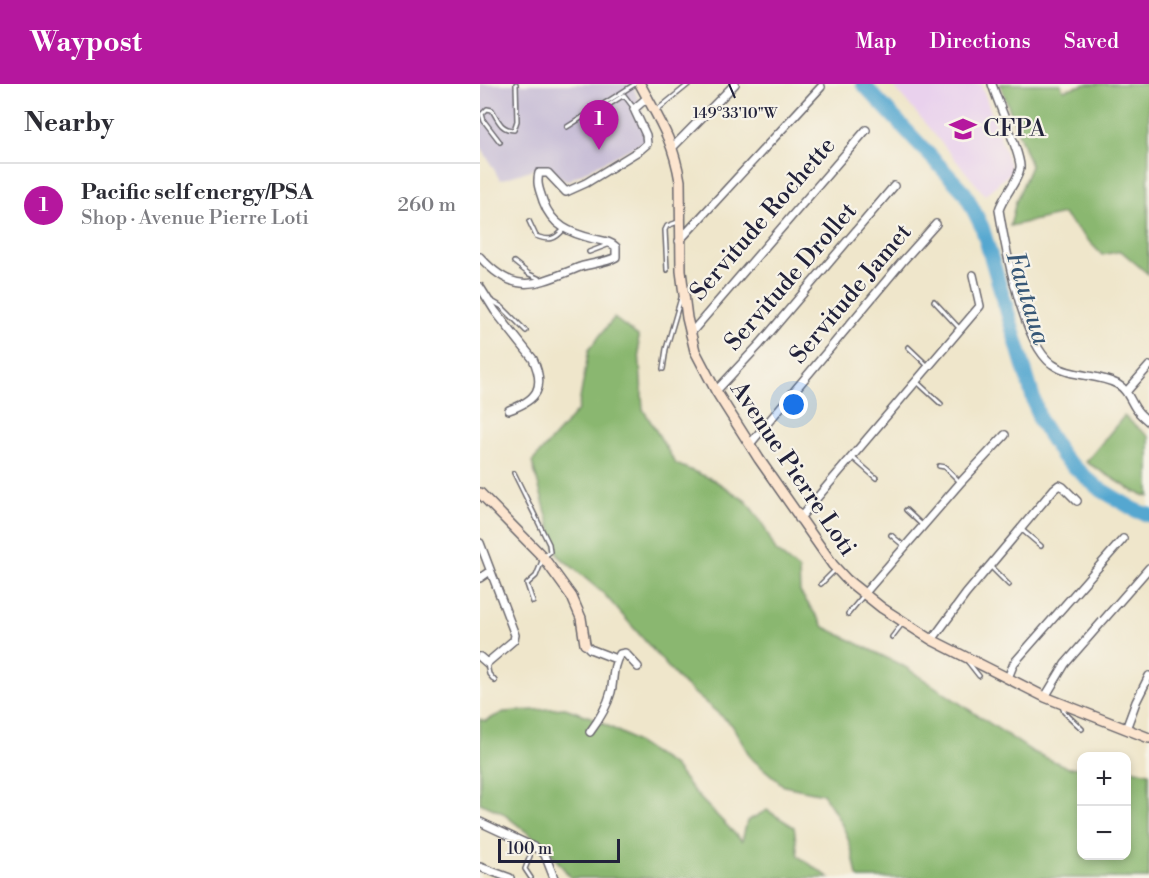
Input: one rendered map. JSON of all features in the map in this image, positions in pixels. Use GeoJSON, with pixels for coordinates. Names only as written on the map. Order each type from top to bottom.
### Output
{"type":"FeatureCollection","features":[{"type":"Feature","properties":{"kind":"main road","name":"Avenue Pierre Loti"},"geometry":{"type":"LineString","coordinates":[[640,84],[673,147],[680,181],[679,241],[684,289],[690,334],[695,351],[716,391],[750,444],[799,519],[836,569],[864,594],[903,622],[965,658],[1062,705],[1149,738]]}},
{"type":"Feature","properties":{"kind":"main road"},"geometry":{"type":"LineString","coordinates":[[480,493],[543,557],[572,597],[577,607],[585,644]]}},
{"type":"Feature","properties":{"kind":"street"},"geometry":{"type":"LineString","coordinates":[[673,147],[735,84]]}},
{"type":"Feature","properties":{"kind":"street"},"geometry":{"type":"LineString","coordinates":[[992,84],[1018,156],[1020,168],[999,210],[1025,318],[1044,357],[1053,366],[1070,373],[1108,381],[1127,392],[1136,410],[1149,422]]}},
{"type":"Feature","properties":{"kind":"street"},"geometry":{"type":"LineString","coordinates":[[679,241],[821,87]]}},
{"type":"Feature","properties":{"kind":"street"},"geometry":{"type":"LineString","coordinates":[[480,256],[491,268],[516,284],[533,284],[616,257],[616,247],[612,243],[577,235],[561,228],[547,212],[537,182],[539,173],[548,173],[566,192],[586,183],[640,150],[646,144],[646,135],[634,109],[648,97]]}},
{"type":"Feature","properties":{"kind":"street","name":"Servitude Rochette"},"geometry":{"type":"LineString","coordinates":[[690,334],[866,130]]}},
{"type":"Feature","properties":{"kind":"street","name":"Servitude Drollet"},"geometry":{"type":"LineString","coordinates":[[716,391],[760,344],[894,186]]}},
{"type":"Feature","properties":{"kind":"street","name":"Servitude Jamet"},"geometry":{"type":"LineString","coordinates":[[750,444],[936,224]]}},
{"type":"Feature","properties":{"kind":"street"},"geometry":{"type":"LineString","coordinates":[[799,519],[980,306],[973,275]]}},
{"type":"Feature","properties":{"kind":"street"},"geometry":{"type":"LineString","coordinates":[[480,287],[495,311],[533,359],[538,375],[539,387],[533,398],[522,406],[509,410]]}},
{"type":"Feature","properties":{"kind":"street"},"geometry":{"type":"LineString","coordinates":[[1127,392],[1149,366]]}},
{"type":"Feature","properties":{"kind":"street"},"geometry":{"type":"LineString","coordinates":[[864,594],[1005,435]]}},
{"type":"Feature","properties":{"kind":"street"},"geometry":{"type":"LineString","coordinates":[[932,640],[945,620],[989,566],[1041,503],[1059,485],[1077,501]]}},
{"type":"Feature","properties":{"kind":"street"},"geometry":{"type":"LineString","coordinates":[[1008,678],[1014,663],[1123,539]]}},
{"type":"Feature","properties":{"kind":"street"},"geometry":{"type":"LineString","coordinates":[[480,543],[515,635],[514,640],[487,663],[480,657]]}},
{"type":"Feature","properties":{"kind":"street"},"geometry":{"type":"LineString","coordinates":[[1045,697],[1065,664],[1149,568]]}},
{"type":"Feature","properties":{"kind":"street"},"geometry":{"type":"LineString","coordinates":[[480,578],[490,571]]}},
{"type":"Feature","properties":{"kind":"street"},"geometry":{"type":"LineString","coordinates":[[585,644],[590,649],[616,659]]}},
{"type":"Feature","properties":{"kind":"street"},"geometry":{"type":"LineString","coordinates":[[590,732],[599,720],[611,692],[616,659],[620,654],[625,653],[638,667]]}},
{"type":"Feature","properties":{"kind":"street"},"geometry":{"type":"LineString","coordinates":[[1126,729],[1149,676]]}},
{"type":"Feature","properties":{"kind":"street"},"geometry":{"type":"LineString","coordinates":[[480,822],[540,850],[548,860],[554,878]]}},
{"type":"Feature","properties":{"kind":"street"},"geometry":{"type":"LineString","coordinates":[[480,867],[510,878]]}},
{"type":"Feature","properties":{"kind":"lane"},"geometry":{"type":"LineString","coordinates":[[500,142],[484,121],[483,114],[487,109],[492,110],[502,127],[514,130],[517,122],[516,84]]}},
{"type":"Feature","properties":{"kind":"lane"},"geometry":{"type":"LineString","coordinates":[[567,127],[635,84]]}},
{"type":"Feature","properties":{"kind":"lane"},"geometry":{"type":"LineString","coordinates":[[655,111],[689,84]]}},
{"type":"Feature","properties":{"kind":"lane"},"geometry":{"type":"LineString","coordinates":[[604,108],[624,95],[634,109]]}},
{"type":"Feature","properties":{"kind":"lane"},"geometry":{"type":"LineString","coordinates":[[529,221],[536,236],[548,240],[558,237],[564,229]]}},
{"type":"Feature","properties":{"kind":"lane"},"geometry":{"type":"LineString","coordinates":[[667,270],[665,230],[667,226],[680,221]]}},
{"type":"Feature","properties":{"kind":"lane"},"geometry":{"type":"LineString","coordinates":[[589,252],[612,243]]}},
{"type":"Feature","properties":{"kind":"lane"},"geometry":{"type":"LineString","coordinates":[[514,262],[529,274],[543,281]]}},
{"type":"Feature","properties":{"kind":"lane"},"geometry":{"type":"LineString","coordinates":[[663,369],[666,349],[684,289]]}},
{"type":"Feature","properties":{"kind":"lane"},"geometry":{"type":"LineString","coordinates":[[487,297],[498,304],[526,331]]}},
{"type":"Feature","properties":{"kind":"lane"},"geometry":{"type":"LineString","coordinates":[[934,301],[960,328]]}},
{"type":"Feature","properties":{"kind":"lane"},"geometry":{"type":"LineString","coordinates":[[908,347],[928,366]]}},
{"type":"Feature","properties":{"kind":"lane"},"geometry":{"type":"LineString","coordinates":[[915,381],[941,405]]}},
{"type":"Feature","properties":{"kind":"lane"},"geometry":{"type":"LineString","coordinates":[[851,456],[876,478]]}},
{"type":"Feature","properties":{"kind":"lane"},"geometry":{"type":"LineString","coordinates":[[939,466],[945,466],[961,482]]}},
{"type":"Feature","properties":{"kind":"lane"},"geometry":{"type":"LineString","coordinates":[[514,473],[549,544],[550,552],[543,557],[540,570],[528,584],[533,602]]}},
{"type":"Feature","properties":{"kind":"lane"},"geometry":{"type":"LineString","coordinates":[[906,510],[923,526]]}},
{"type":"Feature","properties":{"kind":"lane"},"geometry":{"type":"LineString","coordinates":[[1021,529],[1041,546]]}},
{"type":"Feature","properties":{"kind":"lane"},"geometry":{"type":"LineString","coordinates":[[891,535],[905,548]]}},
{"type":"Feature","properties":{"kind":"lane"},"geometry":{"type":"LineString","coordinates":[[989,566],[1009,585]]}},
{"type":"Feature","properties":{"kind":"lane"},"geometry":{"type":"LineString","coordinates":[[820,584],[836,569]]}},
{"type":"Feature","properties":{"kind":"lane"},"geometry":{"type":"LineString","coordinates":[[848,614],[864,594]]}},
{"type":"Feature","properties":{"kind":"lane"},"geometry":{"type":"LineString","coordinates":[[892,637],[903,622]]}},
{"type":"Feature","properties":{"kind":"lane"},"geometry":{"type":"LineString","coordinates":[[965,658],[979,675]]}},
{"type":"Feature","properties":{"kind":"lane"},"geometry":{"type":"LineString","coordinates":[[487,663],[489,674],[495,681]]}},
{"type":"Feature","properties":{"kind":"lane"},"geometry":{"type":"LineString","coordinates":[[1062,705],[1064,712],[1082,729]]}},
{"type":"Feature","properties":{"kind":"lane"},"geometry":{"type":"LineString","coordinates":[[530,856],[525,869],[531,878]]}},
{"type":"Feature","properties":{"kind":"shaded area"},"geometry":{"type":"Polygon","coordinates":[[[480,84],[633,84],[651,138],[567,181],[543,166],[500,180],[480,145],[480,84]]]}},
{"type":"Feature","properties":{"kind":"shaded area","name":"CFPA"},"geometry":{"type":"Polygon","coordinates":[[[892,84],[981,84],[1012,171],[985,195],[892,84]]]}},
{"type":"Feature","properties":{"kind":"green space"},"geometry":{"type":"Polygon","coordinates":[[[1000,84],[1061,84],[1063,90],[1087,84],[1149,84],[1148,274],[1121,251],[1102,255],[1063,214],[1010,226],[1016,201],[1031,166],[1000,84]]]}},
{"type":"Feature","properties":{"kind":"green space"},"geometry":{"type":"Polygon","coordinates":[[[614,318],[638,336],[643,409],[676,464],[714,480],[746,501],[762,523],[776,551],[799,570],[800,592],[824,627],[905,667],[1033,752],[1069,768],[1077,767],[1077,860],[1131,860],[1131,769],[1149,773],[1149,878],[859,878],[846,833],[823,794],[784,786],[751,758],[732,725],[681,682],[604,594],[558,555],[532,462],[578,410],[589,349],[614,318]]]}},
{"type":"Feature","properties":{"kind":"green space"},"geometry":{"type":"Polygon","coordinates":[[[1124,416],[1149,437],[1149,497],[1135,492],[1086,462],[1124,416]]]}},
{"type":"Feature","properties":{"kind":"green space"},"geometry":{"type":"Polygon","coordinates":[[[565,708],[593,718],[625,735],[674,766],[696,794],[742,841],[747,821],[767,810],[794,827],[798,856],[830,878],[571,878],[547,848],[501,812],[480,803],[480,719],[485,721],[504,712],[565,708]]]}},
{"type":"Feature","properties":{"kind":"waterway","name":"Fautaua"},"geometry":{"type":"LineString","coordinates":[[863,84],[965,193],[982,227],[1040,421],[1063,457],[1098,488],[1137,511],[1149,515]]}},
{"type":"Feature","properties":{"kind":"place","name":"CFPA"},"geometry":{"type":"Point","coordinates":[963,129]}},
{"type":"Feature","properties":{"kind":"place","name":"Pacific self energy/PSA"},"geometry":{"type":"Point","coordinates":[599,150]}}]}
